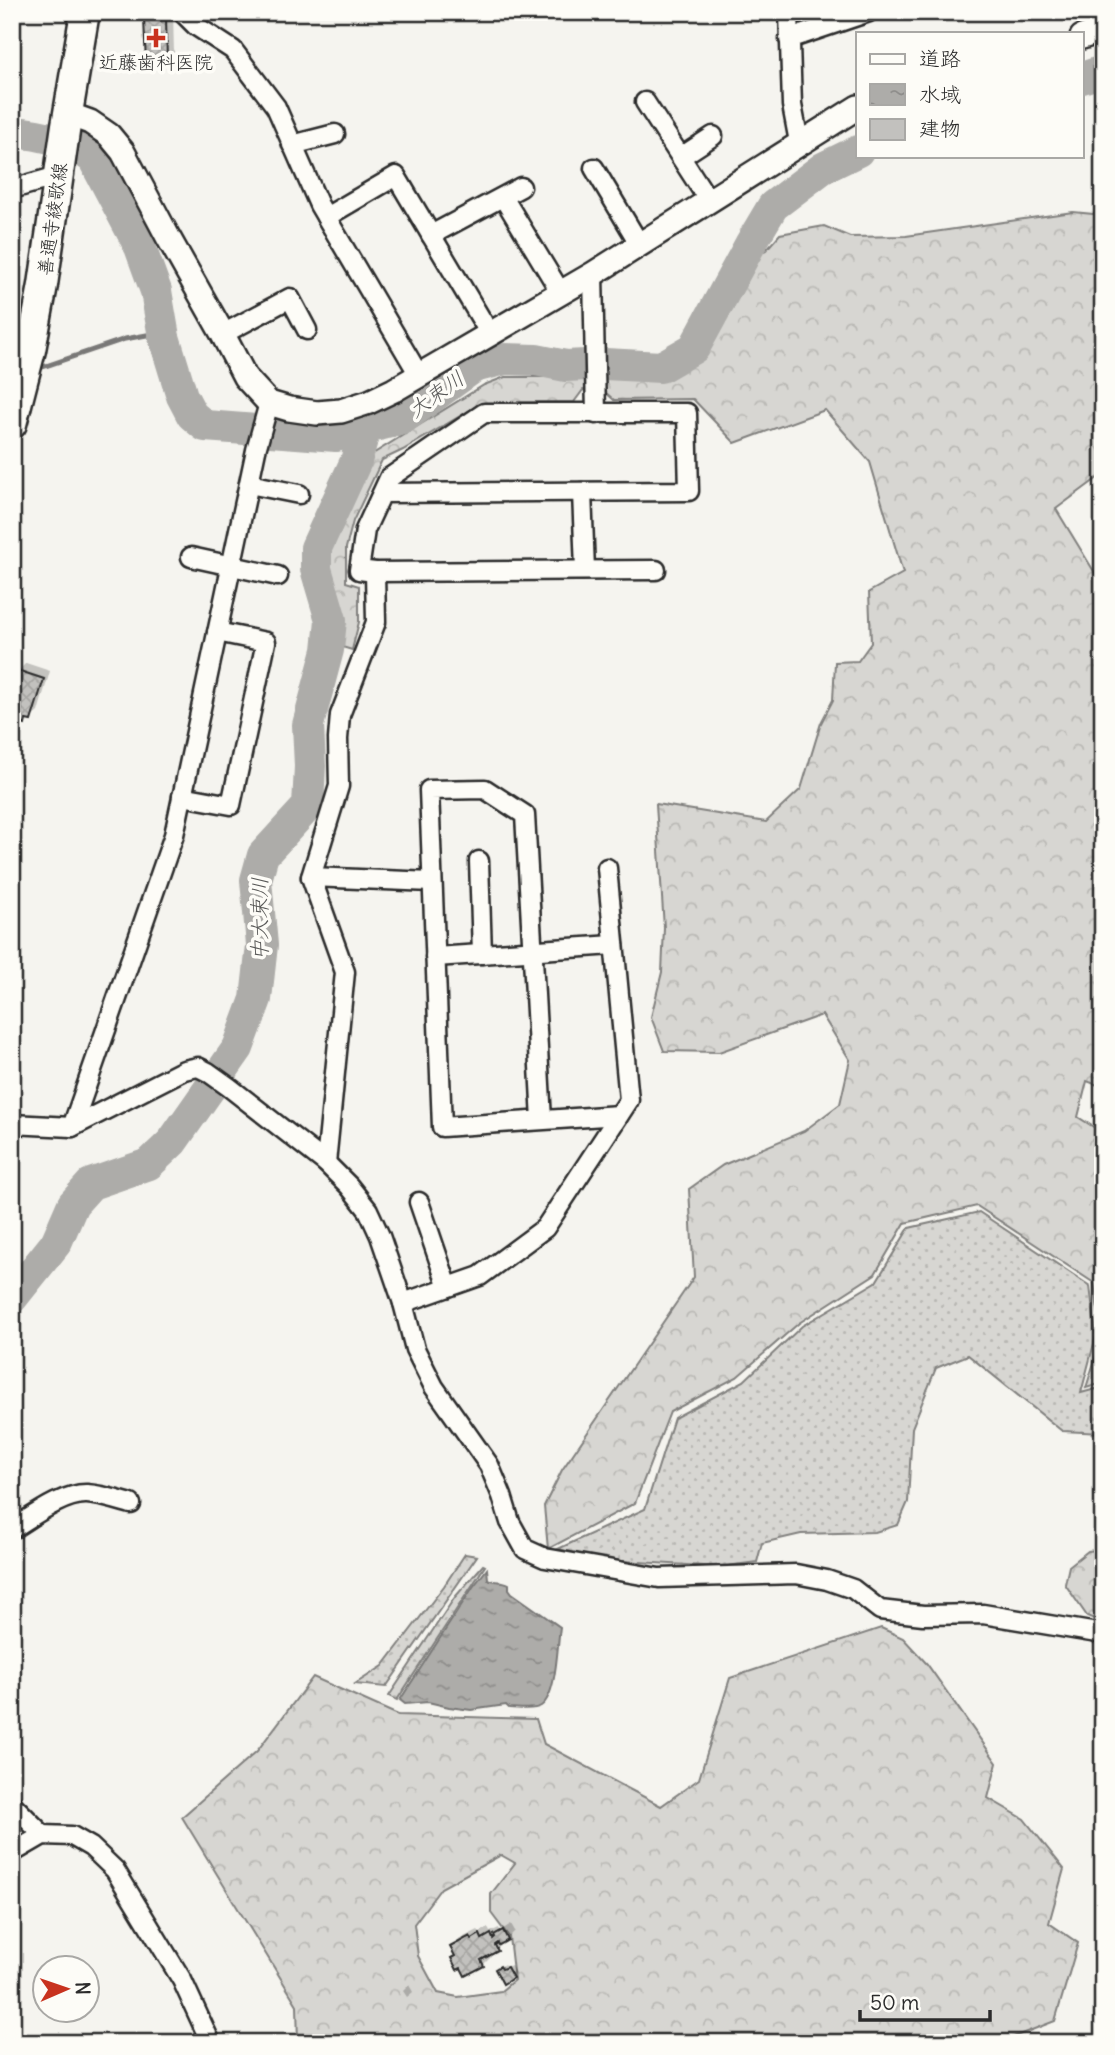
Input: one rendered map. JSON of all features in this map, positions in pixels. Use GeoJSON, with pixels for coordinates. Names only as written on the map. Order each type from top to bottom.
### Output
{"type":"FeatureCollection","features":[{"type":"Feature","properties":{"kind":"main road","name":"善通寺綾歌線"},"geometry":{"type":"LineString","coordinates":[[12,424],[31,350],[43,285],[85,12]]}},
{"type":"Feature","properties":{"kind":"street"},"geometry":{"type":"LineString","coordinates":[[182,12],[196,26],[233,50],[276,107],[319,205],[419,375]]}},
{"type":"Feature","properties":{"kind":"street"},"geometry":{"type":"LineString","coordinates":[[789,12],[792,105],[799,142]]}},
{"type":"Feature","properties":{"kind":"street"},"geometry":{"type":"LineString","coordinates":[[789,39],[869,12]]}},
{"type":"Feature","properties":{"kind":"street"},"geometry":{"type":"LineString","coordinates":[[1084,36],[1103,30]]}},
{"type":"Feature","properties":{"kind":"street"},"geometry":{"type":"LineString","coordinates":[[645,102],[709,201]]}},
{"type":"Feature","properties":{"kind":"street"},"geometry":{"type":"LineString","coordinates":[[267,409],[317,413],[341,411],[369,402],[593,274],[856,108]]}},
{"type":"Feature","properties":{"kind":"street"},"geometry":{"type":"LineString","coordinates":[[67,119],[90,122],[109,135],[124,152],[245,377],[267,409],[174,835],[72,1127]]}},
{"type":"Feature","properties":{"kind":"street"},"geometry":{"type":"LineString","coordinates":[[292,145],[335,134]]}},
{"type":"Feature","properties":{"kind":"street"},"geometry":{"type":"LineString","coordinates":[[681,157],[713,136]]}},
{"type":"Feature","properties":{"kind":"street"},"geometry":{"type":"LineString","coordinates":[[594,168],[640,245]]}},
{"type":"Feature","properties":{"kind":"street"},"geometry":{"type":"LineString","coordinates":[[12,189],[59,170]]}},
{"type":"Feature","properties":{"kind":"street"},"geometry":{"type":"LineString","coordinates":[[326,216],[396,176],[490,334]]}},
{"type":"Feature","properties":{"kind":"street"},"geometry":{"type":"LineString","coordinates":[[431,235],[521,187]]}},
{"type":"Feature","properties":{"kind":"street"},"geometry":{"type":"LineString","coordinates":[[503,197],[561,293]]}},
{"type":"Feature","properties":{"kind":"street"},"geometry":{"type":"LineString","coordinates":[[593,274],[596,414]]}},
{"type":"Feature","properties":{"kind":"street"},"geometry":{"type":"LineString","coordinates":[[223,334],[290,298],[307,330]]}},
{"type":"Feature","properties":{"kind":"street"},"geometry":{"type":"LineString","coordinates":[[382,493],[689,491],[687,413],[484,414],[389,478],[382,493],[365,530],[359,570],[656,570]]}},
{"type":"Feature","properties":{"kind":"street"},"geometry":{"type":"LineString","coordinates":[[249,484],[299,494]]}},
{"type":"Feature","properties":{"kind":"street"},"geometry":{"type":"LineString","coordinates":[[582,492],[585,570]]}},
{"type":"Feature","properties":{"kind":"street"},"geometry":{"type":"LineString","coordinates":[[191,557],[278,576]]}},
{"type":"Feature","properties":{"kind":"street"},"geometry":{"type":"LineString","coordinates":[[326,1163],[345,972],[312,877],[340,786],[340,715],[376,622],[375,572]]}},
{"type":"Feature","properties":{"kind":"street"},"geometry":{"type":"LineString","coordinates":[[182,796],[231,805],[266,642],[217,632]]}},
{"type":"Feature","properties":{"kind":"street"},"geometry":{"type":"LineString","coordinates":[[542,1120],[525,815],[485,789],[429,790],[442,1127],[619,1115]]}},
{"type":"Feature","properties":{"kind":"street"},"geometry":{"type":"LineString","coordinates":[[479,861],[482,954]]}},
{"type":"Feature","properties":{"kind":"street"},"geometry":{"type":"LineString","coordinates":[[403,1303],[480,1276],[545,1228],[629,1100],[607,868]]}},
{"type":"Feature","properties":{"kind":"street"},"geometry":{"type":"LineString","coordinates":[[312,877],[432,882]]}},
{"type":"Feature","properties":{"kind":"street"},"geometry":{"type":"LineString","coordinates":[[435,957],[614,945]]}},
{"type":"Feature","properties":{"kind":"street"},"geometry":{"type":"LineString","coordinates":[[12,1124],[72,1127],[184,1070],[198,1067],[229,1087],[326,1163],[368,1210],[380,1236],[423,1367],[489,1465],[510,1522],[525,1549],[545,1558],[659,1578],[796,1574],[853,1589],[880,1610],[923,1615],[984,1614],[1103,1634]]}},
{"type":"Feature","properties":{"kind":"street"},"geometry":{"type":"LineString","coordinates":[[419,1202],[448,1287]]}},
{"type":"Feature","properties":{"kind":"street"},"geometry":{"type":"LineString","coordinates":[[12,1529],[63,1499],[84,1494],[131,1504]]}},
{"type":"Feature","properties":{"kind":"street"},"geometry":{"type":"LineString","coordinates":[[12,1804],[43,1835]]}},
{"type":"Feature","properties":{"kind":"street"},"geometry":{"type":"LineString","coordinates":[[12,1853],[43,1835],[72,1836],[91,1847],[115,1870],[182,1980],[211,2043]]}},
{"type":"Feature","properties":{"kind":"green space"},"geometry":{"type":"Polygon","coordinates":[[[1073,212],[1103,215],[1103,474],[1056,509],[1103,586],[1103,1087],[1087,1081],[1078,1117],[1103,1133],[1103,1383],[1086,1388],[1102,1337],[1094,1283],[977,1206],[905,1223],[875,1274],[799,1323],[737,1377],[670,1412],[635,1503],[548,1549],[544,1506],[562,1470],[694,1277],[689,1189],[723,1165],[804,1131],[840,1104],[850,1060],[822,1015],[719,1052],[664,1051],[651,1017],[662,972],[664,928],[656,804],[766,822],[801,789],[821,723],[833,700],[835,662],[858,661],[871,643],[869,592],[903,573],[870,462],[825,410],[735,443],[693,399],[614,400],[604,391],[583,390],[574,402],[482,403],[382,460],[353,521],[346,548],[346,582],[359,586],[359,622],[352,650],[342,647],[342,623],[327,564],[331,538],[368,457],[484,385],[505,377],[609,374],[658,376],[696,359],[744,262],[766,250],[780,234],[824,226],[850,237],[906,236],[1073,212]]]}},
{"type":"Feature","properties":{"kind":"green space"},"geometry":{"type":"Polygon","coordinates":[[[979,1212],[1090,1286],[1096,1336],[1081,1393],[1103,1387],[1103,1433],[1062,1431],[968,1355],[936,1368],[912,1428],[908,1502],[898,1525],[875,1532],[801,1534],[762,1543],[757,1562],[719,1567],[606,1560],[558,1549],[645,1509],[674,1418],[744,1381],[802,1326],[876,1282],[909,1228],[979,1212]]]}},
{"type":"Feature","properties":{"kind":"green space"},"geometry":{"type":"Polygon","coordinates":[[[1103,1549],[1103,1623],[1087,1616],[1065,1584],[1069,1566],[1088,1551],[1103,1549]]]}},
{"type":"Feature","properties":{"kind":"green space"},"geometry":{"type":"Polygon","coordinates":[[[465,1554],[477,1556],[386,1687],[355,1684],[383,1666],[465,1554]]]}},
{"type":"Feature","properties":{"kind":"green space"},"geometry":{"type":"Polygon","coordinates":[[[483,1565],[485,1566],[397,1700],[389,1696],[455,1597],[483,1565]]]}},
{"type":"Feature","properties":{"kind":"green space"},"geometry":{"type":"Polygon","coordinates":[[[881,1628],[903,1638],[927,1664],[997,1763],[988,1798],[1024,1819],[1064,1869],[1049,1923],[1078,1943],[1055,2021],[998,2043],[298,2043],[297,2005],[182,1817],[257,1751],[313,1677],[398,1715],[536,1719],[544,1744],[661,1806],[699,1779],[730,1678],[881,1628]],[[501,1855],[441,1888],[414,1924],[418,1956],[438,1993],[458,1997],[501,1991],[514,1980],[509,1937],[491,1913],[491,1894],[515,1863],[501,1855]]]}},
{"type":"Feature","properties":{"kind":"water"},"geometry":{"type":"Polygon","coordinates":[[[487,1569],[488,1579],[509,1584],[512,1593],[560,1627],[553,1681],[546,1700],[538,1708],[530,1709],[509,1708],[506,1705],[471,1710],[428,1702],[405,1704],[400,1700],[487,1569]]]}},
{"type":"Feature","properties":{"kind":"building"},"geometry":{"type":"Polygon","coordinates":[[[166,17],[167,63],[146,64],[144,19],[166,17]]]}},
{"type":"Feature","properties":{"kind":"building"},"geometry":{"type":"Polygon","coordinates":[[[17,670],[44,679],[31,721],[26,720],[25,725],[16,722],[17,717],[12,716],[12,684],[17,670]]]}},
{"type":"Feature","properties":{"kind":"building"},"geometry":{"type":"Polygon","coordinates":[[[503,1930],[508,1940],[495,1945],[498,1951],[481,1960],[484,1966],[465,1976],[461,1968],[457,1970],[451,1958],[455,1956],[450,1947],[470,1936],[472,1939],[480,1934],[482,1939],[491,1934],[493,1939],[494,1935],[503,1930]]]}},
{"type":"Feature","properties":{"kind":"building"},"geometry":{"type":"Polygon","coordinates":[[[500,1966],[502,1969],[507,1967],[513,1978],[503,1984],[495,1969],[500,1966]]]}},
{"type":"Feature","properties":{"kind":"waterway","name":"大束川"},"geometry":{"type":"LineString","coordinates":[[1084,77],[1103,71]]}},
{"type":"Feature","properties":{"kind":"waterway","name":"大束川"},"geometry":{"type":"LineString","coordinates":[[12,132],[55,139],[93,158],[140,247],[156,291],[164,337],[182,396],[192,415],[205,426],[336,436],[402,419],[474,367],[505,359],[536,360],[566,366],[605,364],[661,367],[694,348],[773,206],[823,168],[856,152]]}},
{"type":"Feature","properties":{"kind":"waterway"},"geometry":{"type":"LineString","coordinates":[[37,369],[125,339],[163,332]]}},
{"type":"Feature","properties":{"kind":"waterway","name":"中大束川"},"geometry":{"type":"LineString","coordinates":[[12,1298],[56,1243],[73,1204],[91,1184],[149,1164],[172,1142],[238,1048],[256,999],[262,945],[256,880],[263,855],[308,806],[308,725],[328,650],[331,620],[316,569],[316,548],[356,461],[365,429]]}},
{"type":"Feature","properties":{"kind":"place","name":"近藤歯科医院"},"geometry":{"type":"Point","coordinates":[156,38]}}]}
